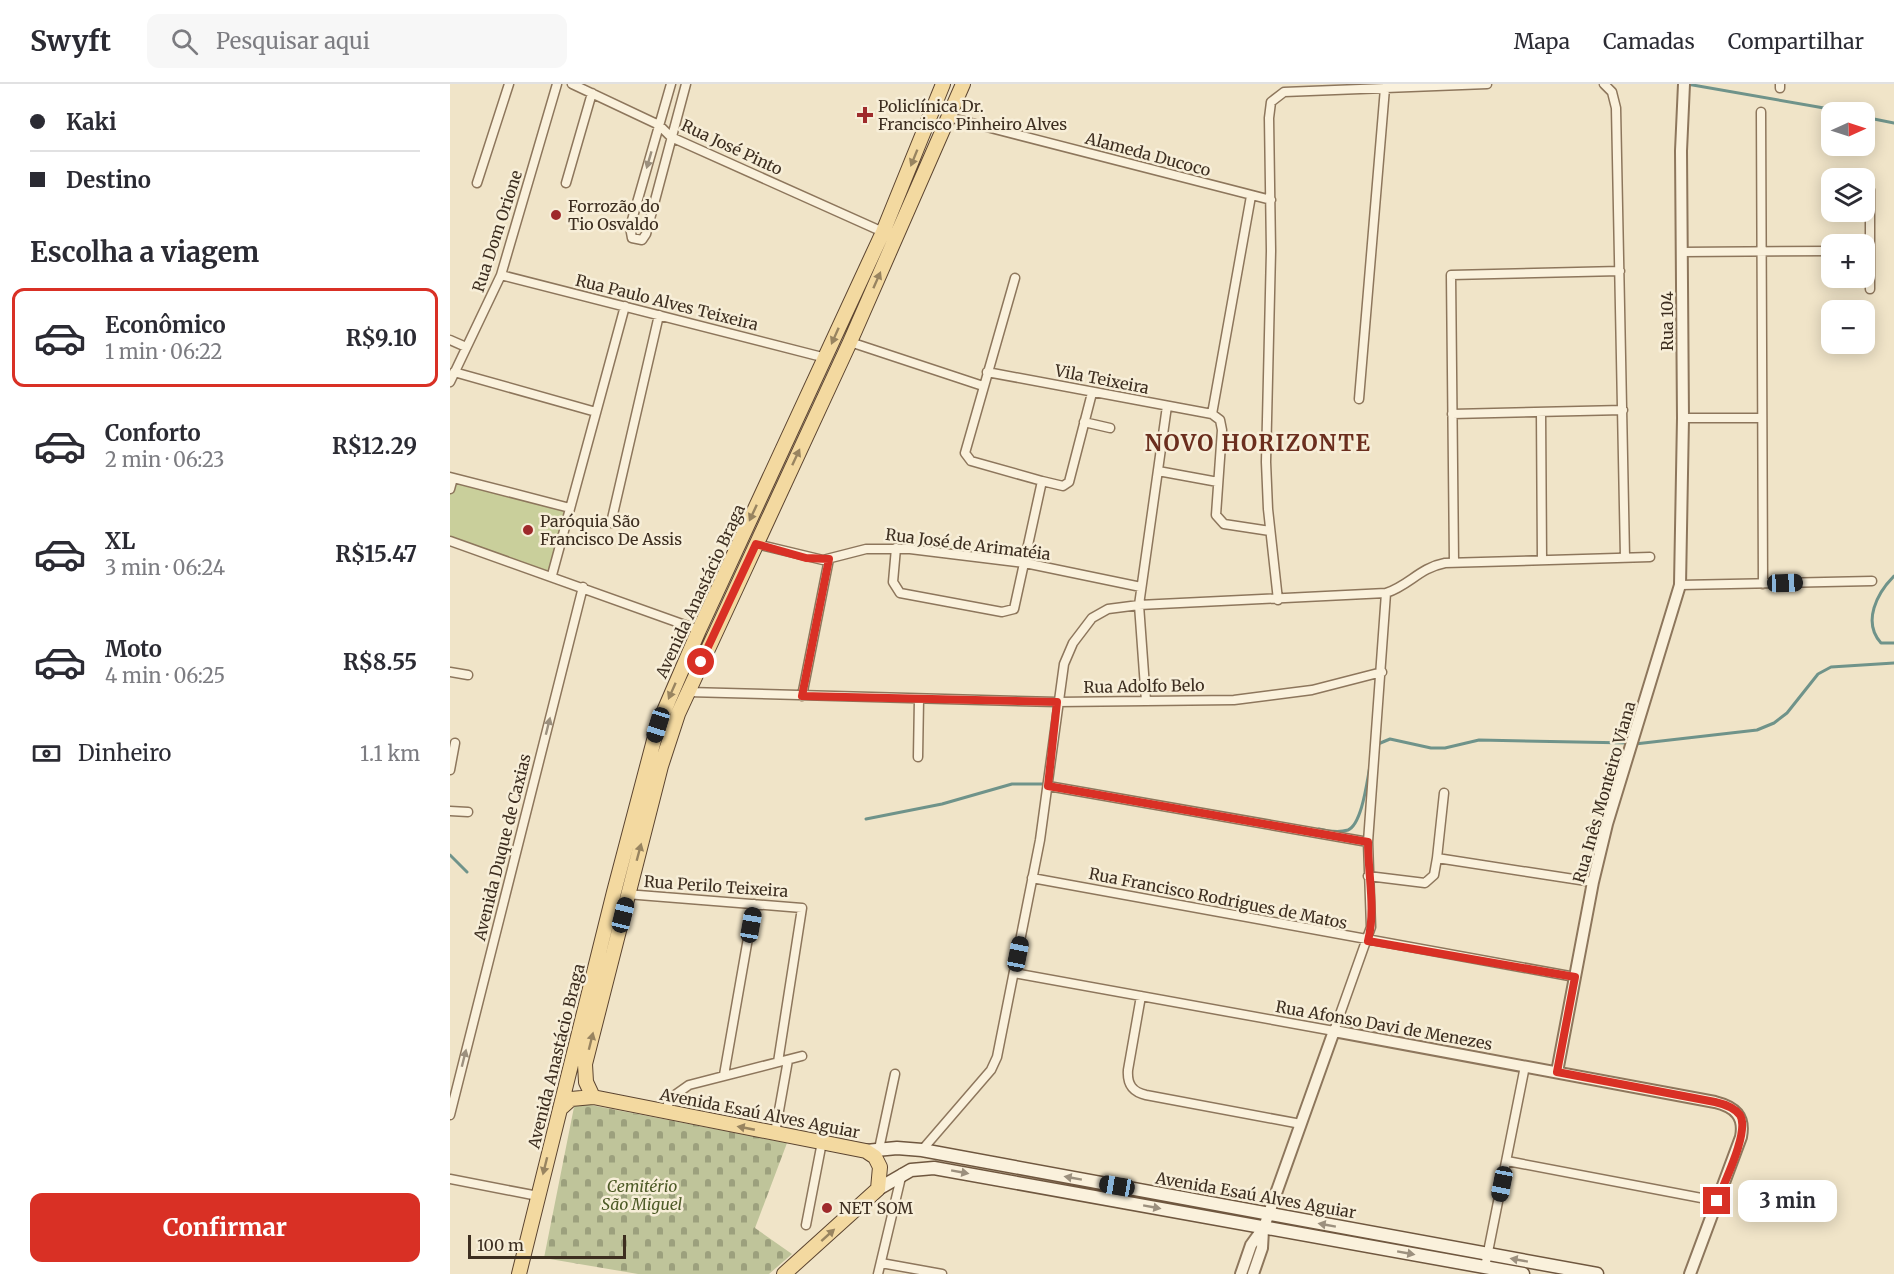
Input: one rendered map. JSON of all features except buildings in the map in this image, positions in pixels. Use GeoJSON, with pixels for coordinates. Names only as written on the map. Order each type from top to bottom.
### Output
{"type":"FeatureCollection","features":[{"type":"Feature","properties":{"kind":"main road","name":"Avenida Anastácio Braga"},"geometry":{"type":"LineString","coordinates":[[519,1274],[658,725],[699,630],[883,232],[943,84]]}},
{"type":"Feature","properties":{"kind":"main road","name":"Avenida Anastácio Braga"},"geometry":{"type":"LineString","coordinates":[[593,1097],[586,1082],[585,1064],[669,741],[688,692],[850,342],[963,84]]}},
{"type":"Feature","properties":{"kind":"main road"},"geometry":{"type":"LineString","coordinates":[[643,780],[657,783]]}},
{"type":"Feature","properties":{"kind":"main road","name":"Avenida Esaú Alves Aguiar"},"geometry":{"type":"LineString","coordinates":[[560,1109],[571,1099],[593,1097],[822,1142],[872,1150],[922,1150],[1268,1214],[1487,1261],[1523,1274]]}},
{"type":"Feature","properties":{"kind":"main road"},"geometry":{"type":"LineString","coordinates":[[784,1274],[878,1189],[881,1174],[872,1150]]}},
{"type":"Feature","properties":{"kind":"main road"},"geometry":{"type":"LineString","coordinates":[[902,1173],[922,1150]]}},
{"type":"Feature","properties":{"kind":"main road","name":"Avenida Esaú Alves Aguiar"},"geometry":{"type":"LineString","coordinates":[[878,1189],[902,1173],[934,1168],[1264,1227],[1487,1261],[1597,1274]]}},
{"type":"Feature","properties":{"kind":"main road"},"geometry":{"type":"LineString","coordinates":[[1092,1196],[1095,1182]]}},
{"type":"Feature","properties":{"kind":"street"},"geometry":{"type":"LineString","coordinates":[[477,183],[509,84]]}},
{"type":"Feature","properties":{"kind":"street","name":"Rua Dom Orione"},"geometry":{"type":"LineString","coordinates":[[450,382],[501,274],[557,84]]}},
{"type":"Feature","properties":{"kind":"street","name":"Rua José Pinto"},"geometry":{"type":"LineString","coordinates":[[572,84],[658,125],[671,137],[883,232]]}},
{"type":"Feature","properties":{"kind":"street"},"geometry":{"type":"LineString","coordinates":[[670,84],[630,227],[632,238],[638,240],[645,238],[686,84]]}},
{"type":"Feature","properties":{"kind":"street"},"geometry":{"type":"LineString","coordinates":[[1278,600],[1270,531],[1265,426],[1270,200],[1269,109],[1274,97],[1284,92],[1487,84]]}},
{"type":"Feature","properties":{"kind":"street"},"geometry":{"type":"LineString","coordinates":[[1604,84],[1612,92],[1616,108],[1625,558]]}},
{"type":"Feature","properties":{"kind":"street"},"geometry":{"type":"LineString","coordinates":[[1359,399],[1385,87]]}},
{"type":"Feature","properties":{"kind":"street","name":"Rua 104"},"geometry":{"type":"LineString","coordinates":[[1682,558],[1684,87]]}},
{"type":"Feature","properties":{"kind":"street"},"geometry":{"type":"LineString","coordinates":[[566,183],[592,93]]}},
{"type":"Feature","properties":{"kind":"street"},"geometry":{"type":"LineString","coordinates":[[1761,112],[1763,584]]}},
{"type":"Feature","properties":{"kind":"street","name":"Alameda Ducoco"},"geometry":{"type":"LineString","coordinates":[[948,117],[1270,200]]}},
{"type":"Feature","properties":{"kind":"street"},"geometry":{"type":"LineString","coordinates":[[1251,196],[1212,414],[1218,417],[1222,426],[1216,515],[1220,522],[1270,531]]}},
{"type":"Feature","properties":{"kind":"street"},"geometry":{"type":"LineString","coordinates":[[1682,252],[1821,251]]}},
{"type":"Feature","properties":{"kind":"street"},"geometry":{"type":"LineString","coordinates":[[1454,562],[1451,275],[1620,271]]}},
{"type":"Feature","properties":{"kind":"street","name":"Rua Paulo Alves Teixeira"},"geometry":{"type":"LineString","coordinates":[[501,274],[826,358]]}},
{"type":"Feature","properties":{"kind":"street"},"geometry":{"type":"LineString","coordinates":[[1015,278],[965,448],[966,457],[971,461],[1059,486],[1070,482],[1092,393]]}},
{"type":"Feature","properties":{"kind":"street"},"geometry":{"type":"LineString","coordinates":[[552,575],[625,306]]}},
{"type":"Feature","properties":{"kind":"street"},"geometry":{"type":"LineString","coordinates":[[611,523],[659,315]]}},
{"type":"Feature","properties":{"kind":"street"},"geometry":{"type":"LineString","coordinates":[[450,340],[466,347]]}},
{"type":"Feature","properties":{"kind":"street"},"geometry":{"type":"LineString","coordinates":[[850,342],[983,386]]}},
{"type":"Feature","properties":{"kind":"street"},"geometry":{"type":"LineString","coordinates":[[454,372],[596,412]]}},
{"type":"Feature","properties":{"kind":"street","name":"Vila Teixeira"},"geometry":{"type":"LineString","coordinates":[[987,372],[1212,414]]}},
{"type":"Feature","properties":{"kind":"street"},"geometry":{"type":"LineString","coordinates":[[1146,701],[1139,605],[1167,406]]}},
{"type":"Feature","properties":{"kind":"street"},"geometry":{"type":"LineString","coordinates":[[1452,414],[1623,410]]}},
{"type":"Feature","properties":{"kind":"street"},"geometry":{"type":"LineString","coordinates":[[1541,412],[1542,560]]}},
{"type":"Feature","properties":{"kind":"street"},"geometry":{"type":"LineString","coordinates":[[1683,418],[1762,418]]}},
{"type":"Feature","properties":{"kind":"street"},"geometry":{"type":"LineString","coordinates":[[1084,422],[1110,428]]}},
{"type":"Feature","properties":{"kind":"street"},"geometry":{"type":"LineString","coordinates":[[1158,471],[1218,482]]}},
{"type":"Feature","properties":{"kind":"street"},"geometry":{"type":"LineString","coordinates":[[450,489],[452,478],[570,508]]}},
{"type":"Feature","properties":{"kind":"street"},"geometry":{"type":"LineString","coordinates":[[896,548],[892,582],[900,593],[1011,612],[1017,602],[1042,481]]}},
{"type":"Feature","properties":{"kind":"street"},"geometry":{"type":"LineString","coordinates":[[450,541],[552,575],[699,630]]}},
{"type":"Feature","properties":{"kind":"street","name":"Rua José de Arimatéia"},"geometry":{"type":"LineString","coordinates":[[756,544],[806,558],[829,559],[866,549],[896,548],[1025,563],[1141,587]]}},
{"type":"Feature","properties":{"kind":"street"},"geometry":{"type":"LineString","coordinates":[[922,1150],[991,1070],[1002,1040],[1048,786],[1057,702],[1068,653],[1085,625],[1108,609],[1139,605],[1386,593],[1404,585],[1426,568],[1454,562],[1650,557]]}},
{"type":"Feature","properties":{"kind":"street","name":"Rua Inês Monteiro Viana"},"geometry":{"type":"LineString","coordinates":[[1557,1072],[1593,882],[1628,751],[1680,585],[1682,558]]}},
{"type":"Feature","properties":{"kind":"street"},"geometry":{"type":"LineString","coordinates":[[802,696],[829,559]]}},
{"type":"Feature","properties":{"kind":"street"},"geometry":{"type":"LineString","coordinates":[[1680,585],[1872,581]]}},
{"type":"Feature","properties":{"kind":"street","name":"Avenida Duque de Caxias"},"geometry":{"type":"LineString","coordinates":[[450,1114],[583,587]]}},
{"type":"Feature","properties":{"kind":"street"},"geometry":{"type":"LineString","coordinates":[[1253,1274],[1262,1248],[1268,1214],[1368,941],[1372,913],[1368,876],[1368,842],[1386,593]]}},
{"type":"Feature","properties":{"kind":"street"},"geometry":{"type":"LineString","coordinates":[[450,672],[468,675]]}},
{"type":"Feature","properties":{"kind":"street","name":"Rua Adolfo Belo"},"geometry":{"type":"LineString","coordinates":[[688,692],[1057,702],[1234,700],[1291,694],[1382,672]]}},
{"type":"Feature","properties":{"kind":"street"},"geometry":{"type":"LineString","coordinates":[[918,757],[919,699]]}},
{"type":"Feature","properties":{"kind":"street"},"geometry":{"type":"LineString","coordinates":[[450,770],[455,743]]}},
{"type":"Feature","properties":{"kind":"street"},"geometry":{"type":"LineString","coordinates":[[1048,786],[1368,842]]}},
{"type":"Feature","properties":{"kind":"street"},"geometry":{"type":"LineString","coordinates":[[1368,876],[1425,883],[1434,875],[1444,794]]}},
{"type":"Feature","properties":{"kind":"street"},"geometry":{"type":"LineString","coordinates":[[450,811],[468,812]]}},
{"type":"Feature","properties":{"kind":"street"},"geometry":{"type":"LineString","coordinates":[[1437,858],[1593,882]]}},
{"type":"Feature","properties":{"kind":"street","name":"Rua Francisco Rodrigues de Matos"},"geometry":{"type":"LineString","coordinates":[[1032,878],[1575,977]]}},
{"type":"Feature","properties":{"kind":"street","name":"Rua Perilo Teixeira"},"geometry":{"type":"LineString","coordinates":[[614,892],[802,908],[777,1062]]}},
{"type":"Feature","properties":{"kind":"street"},"geometry":{"type":"LineString","coordinates":[[724,1075],[754,904]]}},
{"type":"Feature","properties":{"kind":"street","name":"Rua Afonso Davi de Menezes"},"geometry":{"type":"LineString","coordinates":[[1014,973],[1723,1104],[1735,1110],[1742,1119],[1741,1137],[1717,1201]]}},
{"type":"Feature","properties":{"kind":"street"},"geometry":{"type":"LineString","coordinates":[[1141,996],[1128,1070],[1128,1081],[1133,1089],[1142,1094],[1300,1124]]}},
{"type":"Feature","properties":{"kind":"street"},"geometry":{"type":"LineString","coordinates":[[664,1112],[672,1097],[682,1088],[802,1056]]}},
{"type":"Feature","properties":{"kind":"street"},"geometry":{"type":"LineString","coordinates":[[776,1133],[788,1060]]}},
{"type":"Feature","properties":{"kind":"street"},"geometry":{"type":"LineString","coordinates":[[1487,1261],[1525,1066]]}},
{"type":"Feature","properties":{"kind":"street"},"geometry":{"type":"LineString","coordinates":[[872,1150],[895,1074]]}},
{"type":"Feature","properties":{"kind":"street"},"geometry":{"type":"LineString","coordinates":[[806,1225],[822,1142]]}},
{"type":"Feature","properties":{"kind":"street"},"geometry":{"type":"LineString","coordinates":[[1507,1161],[1717,1201],[1690,1274]]}},
{"type":"Feature","properties":{"kind":"street"},"geometry":{"type":"LineString","coordinates":[[878,1274],[902,1173]]}},
{"type":"Feature","properties":{"kind":"street"},"geometry":{"type":"LineString","coordinates":[[450,1179],[538,1196]]}},
{"type":"Feature","properties":{"kind":"street"},"geometry":{"type":"LineString","coordinates":[[1241,1274],[1251,1245],[1264,1227]]}},
{"type":"Feature","properties":{"kind":"street"},"geometry":{"type":"LineString","coordinates":[[881,1263],[942,1274]]}},
{"type":"Feature","properties":{"kind":"green space"},"geometry":{"type":"Polygon","coordinates":[[[453,478],[570,508],[552,575],[450,541],[450,489],[453,478]]]}},
{"type":"Feature","properties":{"kind":"green space","name":"Cemitério São Miguel"},"geometry":{"type":"Polygon","coordinates":[[[575,1102],[787,1143],[755,1228],[792,1254],[769,1274],[638,1274],[544,1258],[575,1102]]]}},
{"type":"Feature","properties":{"kind":"waterway"},"geometry":{"type":"LineString","coordinates":[[1687,84],[1821,107]]}},
{"type":"Feature","properties":{"kind":"waterway"},"geometry":{"type":"LineString","coordinates":[[1875,119],[1894,123]]}},
{"type":"Feature","properties":{"kind":"waterway"},"geometry":{"type":"LineString","coordinates":[[1894,576],[1877,599],[1872,617],[1875,635],[1881,643],[1894,643]]}},
{"type":"Feature","properties":{"kind":"waterway"},"geometry":{"type":"LineString","coordinates":[[1635,744],[1757,730],[1774,723],[1787,713],[1818,674],[1831,667],[1894,663]]}},
{"type":"Feature","properties":{"kind":"waterway"},"geometry":{"type":"LineString","coordinates":[[1378,744],[1390,739],[1431,748],[1445,748],[1479,740],[1629,743]]}},
{"type":"Feature","properties":{"kind":"waterway"},"geometry":{"type":"LineString","coordinates":[[1319,829],[1341,831],[1353,826],[1363,801],[1370,766]]}},
{"type":"Feature","properties":{"kind":"waterway"},"geometry":{"type":"LineString","coordinates":[[866,819],[942,804],[1012,784],[1046,784]]}},
{"type":"Feature","properties":{"kind":"waterway"},"geometry":{"type":"LineString","coordinates":[[450,855],[467,872]]}},
{"type":"Feature","properties":{"kind":"place","name":"Policlínica Dr. Francisco Pinheiro Alves"},"geometry":{"type":"Point","coordinates":[865,115]}},
{"type":"Feature","properties":{"kind":"place","name":"Forrozão do Tio Osvaldo"},"geometry":{"type":"Point","coordinates":[556,215]}},
{"type":"Feature","properties":{"kind":"place","name":"Paróquia São Francisco De Assis"},"geometry":{"type":"Point","coordinates":[528,530]}},
{"type":"Feature","properties":{"kind":"place","name":"NET SOM"},"geometry":{"type":"Point","coordinates":[827,1208]}},
{"type":"Feature","properties":{"kind":"district","name":"NOVO HORIZONTE"},"geometry":{"type":"Point","coordinates":[1258,443]}},
{"type":"Feature","properties":{"kind":"route"},"geometry":{"type":"LineString","coordinates":[[701,662],[756,544],[815,560],[829,559],[802,696],[1057,702],[1048,786],[1368,842],[1368,876],[1372,906],[1368,941],[1575,977],[1557,1072],[1715,1102],[1739,1114],[1742,1119],[1741,1137],[1717,1201]]}}]}
